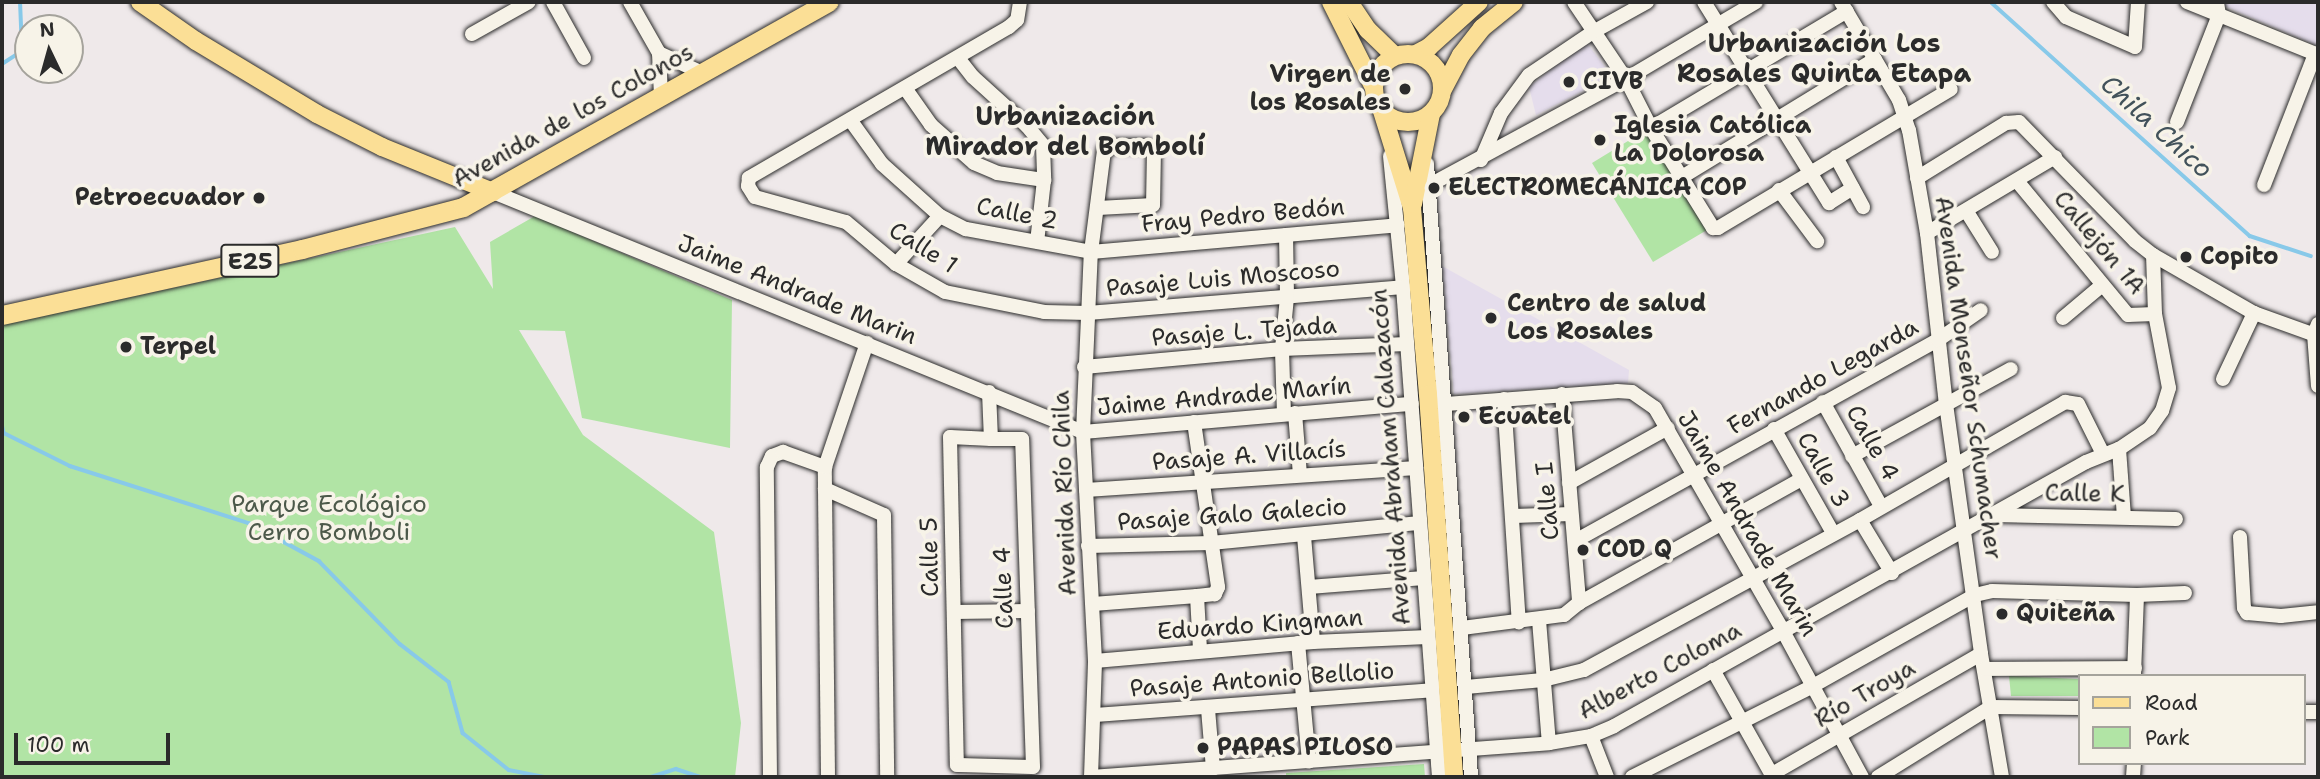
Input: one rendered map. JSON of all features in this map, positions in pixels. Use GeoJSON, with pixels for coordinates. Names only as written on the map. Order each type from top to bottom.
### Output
{"type":"FeatureCollection","features":[{"type":"Feature","properties":{"kind":"highway","name":"Avenida de los Colonos"},"geometry":{"type":"LineString","coordinates":[[2,315],[411,222],[463,207],[494,192],[700,72],[828,2]]}},
{"type":"Feature","properties":{"kind":"main road"},"geometry":{"type":"LineString","coordinates":[[140,2],[196,41],[317,114],[382,147],[494,192]]}},
{"type":"Feature","properties":{"kind":"main road"},"geometry":{"type":"LineString","coordinates":[[1331,2],[1373,86],[1375,100],[1382,111],[1392,119],[1410,122],[1431,114],[1461,55],[1482,28],[1514,2]]}},
{"type":"Feature","properties":{"kind":"main road"},"geometry":{"type":"LineString","coordinates":[[1349,2],[1360,21],[1395,56]]}},
{"type":"Feature","properties":{"kind":"main road"},"geometry":{"type":"LineString","coordinates":[[1373,86],[1381,66],[1395,56],[1416,54],[1429,47],[1479,2]]}},
{"type":"Feature","properties":{"kind":"main road"},"geometry":{"type":"LineString","coordinates":[[1416,54],[1432,63],[1438,71],[1443,91]]}},
{"type":"Feature","properties":{"kind":"main road","name":"Avenida Abraham Calazacón"},"geometry":{"type":"LineString","coordinates":[[1382,111],[1412,208],[1428,394],[1454,777]]}},
{"type":"Feature","properties":{"kind":"main road","name":"Avenida Abraham Calazacón"},"geometry":{"type":"LineString","coordinates":[[1412,208],[1431,114]]}},
{"type":"Feature","properties":{"kind":"street"},"geometry":{"type":"LineString","coordinates":[[472,34],[529,2]]}},
{"type":"Feature","properties":{"kind":"street"},"geometry":{"type":"LineString","coordinates":[[553,2],[584,58]]}},
{"type":"Feature","properties":{"kind":"street"},"geometry":{"type":"LineString","coordinates":[[630,2],[659,53],[661,96]]}},
{"type":"Feature","properties":{"kind":"street"},"geometry":{"type":"LineString","coordinates":[[850,121],[1017,20],[1020,2]]}},
{"type":"Feature","properties":{"kind":"street"},"geometry":{"type":"LineString","coordinates":[[1574,2],[1626,79],[1651,128],[1709,225],[1718,228],[1951,89]]}},
{"type":"Feature","properties":{"kind":"street"},"geometry":{"type":"LineString","coordinates":[[1481,160],[1501,113],[1529,75],[1647,2]]}},
{"type":"Feature","properties":{"kind":"street"},"geometry":{"type":"LineString","coordinates":[[1704,2],[1829,203],[1853,188]]}},
{"type":"Feature","properties":{"kind":"street"},"geometry":{"type":"LineString","coordinates":[[1426,187],[1481,160],[1626,79],[1756,2]]}},
{"type":"Feature","properties":{"kind":"street"},"geometry":{"type":"LineString","coordinates":[[2053,2],[2066,17],[2135,47],[2138,2]]}},
{"type":"Feature","properties":{"kind":"street"},"geometry":{"type":"LineString","coordinates":[[2187,2],[2218,8],[2317,54],[2264,185]]}},
{"type":"Feature","properties":{"kind":"street"},"geometry":{"type":"LineString","coordinates":[[1651,128],[1844,6]]}},
{"type":"Feature","properties":{"kind":"street","name":"Avenida Monseñor Schumacher"},"geometry":{"type":"LineString","coordinates":[[1844,6],[1906,116],[1927,233],[1954,464],[2000,776]]}},
{"type":"Feature","properties":{"kind":"street"},"geometry":{"type":"LineString","coordinates":[[2177,122],[2218,8]]}},
{"type":"Feature","properties":{"kind":"street"},"geometry":{"type":"LineString","coordinates":[[659,53],[700,72]]}},
{"type":"Feature","properties":{"kind":"street"},"geometry":{"type":"LineString","coordinates":[[958,58],[973,77],[1040,140],[1044,151],[1044,180],[1037,242]]}},
{"type":"Feature","properties":{"kind":"street"},"geometry":{"type":"LineString","coordinates":[[1682,177],[1875,60]]}},
{"type":"Feature","properties":{"kind":"street"},"geometry":{"type":"LineString","coordinates":[[905,89],[931,125],[974,163],[997,173],[1044,180]]}},
{"type":"Feature","properties":{"kind":"street","name":"Calle 1"},"geometry":{"type":"LineString","coordinates":[[850,121],[749,178],[748,186],[755,197],[846,222],[896,264],[945,292],[1044,312],[1088,313]]}},
{"type":"Feature","properties":{"kind":"street","name":"Calle 2"},"geometry":{"type":"LineString","coordinates":[[850,121],[881,164],[940,216],[966,229],[1091,253]]}},
{"type":"Feature","properties":{"kind":"street"},"geometry":{"type":"LineString","coordinates":[[1917,178],[2006,123],[2019,122],[2135,241],[2153,255],[2254,313],[2317,331],[2318,386]]}},
{"type":"Feature","properties":{"kind":"street","name":"Avenida Abraham Calazacón"},"geometry":{"type":"LineString","coordinates":[[1388,134],[1403,287],[1432,690],[1453,752],[1471,777]]}},
{"type":"Feature","properties":{"kind":"street","name":"Avenida Abraham Calazacón"},"geometry":{"type":"LineString","coordinates":[[1427,140],[1426,187],[1446,404],[1466,687],[1453,752],[1440,777]]}},
{"type":"Feature","properties":{"kind":"street","name":"Avenida Río Chila"},"geometry":{"type":"LineString","coordinates":[[1091,777],[1095,661],[1083,432],[1091,253],[1104,150],[1115,146],[1147,146],[1154,150],[1153,205],[1098,208]]}},
{"type":"Feature","properties":{"kind":"street"},"geometry":{"type":"LineString","coordinates":[[1836,157],[1863,207]]}},
{"type":"Feature","properties":{"kind":"street"},"geometry":{"type":"LineString","coordinates":[[1927,233],[2055,157]]}},
{"type":"Feature","properties":{"kind":"street","name":"Callejón 1A"},"geometry":{"type":"LineString","coordinates":[[2017,181],[2101,286],[2128,315],[2155,314]]}},
{"type":"Feature","properties":{"kind":"street"},"geometry":{"type":"LineString","coordinates":[[1779,190],[1817,241]]}},
{"type":"Feature","properties":{"kind":"street","name":"Jaime Andrade Marin"},"geometry":{"type":"LineString","coordinates":[[494,192],[1083,432]]}},
{"type":"Feature","properties":{"kind":"street"},"geometry":{"type":"LineString","coordinates":[[1966,212],[1992,251]]}},
{"type":"Feature","properties":{"kind":"street"},"geometry":{"type":"LineString","coordinates":[[896,264],[940,216]]}},
{"type":"Feature","properties":{"kind":"street","name":"Fray Pedro Bedón"},"geometry":{"type":"LineString","coordinates":[[1091,253],[1398,225]]}},
{"type":"Feature","properties":{"kind":"street"},"geometry":{"type":"LineString","coordinates":[[1286,235],[1287,297],[1282,349],[1289,414],[1300,475]]}},
{"type":"Feature","properties":{"kind":"street"},"geometry":{"type":"LineString","coordinates":[[2153,255],[2155,314]]}},
{"type":"Feature","properties":{"kind":"street"},"geometry":{"type":"LineString","coordinates":[[2063,318],[2101,286]]}},
{"type":"Feature","properties":{"kind":"street","name":"Pasaje Luis Moscoso"},"geometry":{"type":"LineString","coordinates":[[1088,313],[1403,287]]}},
{"type":"Feature","properties":{"kind":"street","name":"Fernando Legarda"},"geometry":{"type":"LineString","coordinates":[[1575,541],[1938,340],[1981,310]]}},
{"type":"Feature","properties":{"kind":"street"},"geometry":{"type":"LineString","coordinates":[[2223,379],[2254,313]]}},
{"type":"Feature","properties":{"kind":"street","name":"Alberto Coloma"},"geometry":{"type":"LineString","coordinates":[[1091,777],[1453,752],[1549,743],[1591,736],[1892,573],[2103,453],[2119,449],[2150,428],[2162,411],[2169,388],[2155,314]]}},
{"type":"Feature","properties":{"kind":"street"},"geometry":{"type":"LineString","coordinates":[[828,777],[825,467],[867,343]]}},
{"type":"Feature","properties":{"kind":"street","name":"Pasaje L. Tejada"},"geometry":{"type":"LineString","coordinates":[[1084,368],[1282,349],[1407,344]]}},
{"type":"Feature","properties":{"kind":"street"},"geometry":{"type":"LineString","coordinates":[[1852,456],[2011,369]]}},
{"type":"Feature","properties":{"kind":"street"},"geometry":{"type":"LineString","coordinates":[[989,392],[991,439]]}},
{"type":"Feature","properties":{"kind":"street","name":"Jaime Andrade Marin"},"geometry":{"type":"LineString","coordinates":[[1446,404],[1562,394],[1632,392],[1655,408],[1723,523],[1862,777]]}},
{"type":"Feature","properties":{"kind":"street","name":"Calle I"},"geometry":{"type":"LineString","coordinates":[[1562,394],[1579,603]]}},
{"type":"Feature","properties":{"kind":"street"},"geometry":{"type":"LineString","coordinates":[[1504,399],[1520,622]]}},
{"type":"Feature","properties":{"kind":"street","name":"Calle 4"},"geometry":{"type":"LineString","coordinates":[[1823,402],[1881,506]]}},
{"type":"Feature","properties":{"kind":"street"},"geometry":{"type":"LineString","coordinates":[[1466,687],[1543,680],[1584,670],[2071,402],[2078,404],[2103,453]]}},
{"type":"Feature","properties":{"kind":"street","name":"Jaime Andrade Marín"},"geometry":{"type":"LineString","coordinates":[[1083,432],[1412,404]]}},
{"type":"Feature","properties":{"kind":"street"},"geometry":{"type":"LineString","coordinates":[[1093,604],[1215,594],[1217,590],[1194,422]]}},
{"type":"Feature","properties":{"kind":"street"},"geometry":{"type":"LineString","coordinates":[[1569,483],[1668,428]]}},
{"type":"Feature","properties":{"kind":"street","name":"Calle 3"},"geometry":{"type":"LineString","coordinates":[[1774,429],[1833,533]]}},
{"type":"Feature","properties":{"kind":"street","name":"Calle 5"},"geometry":{"type":"LineString","coordinates":[[957,765],[950,437],[991,439]]}},
{"type":"Feature","properties":{"kind":"street","name":"Calle 4"},"geometry":{"type":"LineString","coordinates":[[957,765],[1033,767],[1022,439],[991,439]]}},
{"type":"Feature","properties":{"kind":"street"},"geometry":{"type":"LineString","coordinates":[[2119,449],[2124,517]]}},
{"type":"Feature","properties":{"kind":"street"},"geometry":{"type":"LineString","coordinates":[[770,777],[767,467],[772,456],[783,452],[825,467]]}},
{"type":"Feature","properties":{"kind":"street","name":"Pasaje A. Villacís"},"geometry":{"type":"LineString","coordinates":[[1086,490],[1416,468]]}},
{"type":"Feature","properties":{"kind":"street"},"geometry":{"type":"LineString","coordinates":[[1462,628],[1564,615],[1579,603],[1802,479]]}},
{"type":"Feature","properties":{"kind":"street"},"geometry":{"type":"LineString","coordinates":[[825,489],[884,515],[887,777]]}},
{"type":"Feature","properties":{"kind":"street"},"geometry":{"type":"LineString","coordinates":[[1514,516],[1572,513]]}},
{"type":"Feature","properties":{"kind":"street","name":"Calle K"},"geometry":{"type":"LineString","coordinates":[[1993,515],[2176,519]]}},
{"type":"Feature","properties":{"kind":"street"},"geometry":{"type":"LineString","coordinates":[[1860,520],[1892,573]]}},
{"type":"Feature","properties":{"kind":"street","name":"Pasaje Galo Galecio"},"geometry":{"type":"LineString","coordinates":[[1088,546],[1211,543],[1420,523]]}},
{"type":"Feature","properties":{"kind":"street"},"geometry":{"type":"LineString","coordinates":[[1304,536],[1313,642]]}},
{"type":"Feature","properties":{"kind":"street"},"geometry":{"type":"LineString","coordinates":[[2240,537],[2244,608],[2254,615],[2318,612]]}},
{"type":"Feature","properties":{"kind":"street"},"geometry":{"type":"LineString","coordinates":[[1309,587],[1424,578]]}},
{"type":"Feature","properties":{"kind":"street"},"geometry":{"type":"LineString","coordinates":[[1632,777],[1811,687],[1975,595],[1992,592],[2137,595],[2185,593]]}},
{"type":"Feature","properties":{"kind":"street"},"geometry":{"type":"LineString","coordinates":[[1985,669],[2135,672],[2137,595]]}},
{"type":"Feature","properties":{"kind":"street"},"geometry":{"type":"LineString","coordinates":[[1197,596],[1200,650]]}},
{"type":"Feature","properties":{"kind":"street"},"geometry":{"type":"LineString","coordinates":[[954,612],[1028,611]]}},
{"type":"Feature","properties":{"kind":"street"},"geometry":{"type":"LineString","coordinates":[[1538,620],[1549,743]]}},
{"type":"Feature","properties":{"kind":"street","name":"Eduardo Kingman"},"geometry":{"type":"LineString","coordinates":[[1095,661],[1200,650],[1428,637]]}},
{"type":"Feature","properties":{"kind":"street"},"geometry":{"type":"LineString","coordinates":[[1298,643],[1306,701],[1309,761]]}},
{"type":"Feature","properties":{"kind":"street","name":"Río Troya"},"geometry":{"type":"LineString","coordinates":[[1773,776],[1981,654]]}},
{"type":"Feature","properties":{"kind":"street"},"geometry":{"type":"LineString","coordinates":[[1713,670],[1773,776]]}},
{"type":"Feature","properties":{"kind":"street","name":"Pasaje Antonio Bellolio"},"geometry":{"type":"LineString","coordinates":[[1095,715],[1208,709],[1432,690]]}},
{"type":"Feature","properties":{"kind":"street"},"geometry":{"type":"LineString","coordinates":[[1878,777],[1991,707],[2078,708]]}},
{"type":"Feature","properties":{"kind":"street"},"geometry":{"type":"LineString","coordinates":[[1208,709],[1213,769]]}},
{"type":"Feature","properties":{"kind":"street"},"geometry":{"type":"LineString","coordinates":[[1591,736],[1607,777]]}},
{"type":"Feature","properties":{"kind":"shaded area"},"geometry":{"type":"Polygon","coordinates":[[[2226,2],[2318,2],[2318,46],[2224,6],[2226,2]]]}},
{"type":"Feature","properties":{"kind":"shaded area","name":"CIVB"},"geometry":{"type":"Polygon","coordinates":[[[1586,42],[1612,76],[1536,115],[1529,87],[1586,42]]]}},
{"type":"Feature","properties":{"kind":"shaded area","name":"Centro de salud Los Rosales"},"geometry":{"type":"Polygon","coordinates":[[[1442,266],[1629,370],[1628,383],[1454,394],[1442,266]]]}},
{"type":"Feature","properties":{"kind":"green space"},"geometry":{"type":"Polygon","coordinates":[[[1646,130],[1707,230],[1653,262],[1592,163],[1646,130]]]}},
{"type":"Feature","properties":{"kind":"green space","name":"Parque Ecológico Cerro Bomboli"},"geometry":{"type":"Polygon","coordinates":[[[535,216],[732,300],[730,448],[582,418],[565,331],[519,330],[583,435],[714,532],[741,723],[735,777],[2,777],[2,325],[455,227],[493,289],[490,242],[535,216]]]}},
{"type":"Feature","properties":{"kind":"green space"},"geometry":{"type":"Polygon","coordinates":[[[2009,676],[2078,679],[2078,696],[2011,696],[2009,676]]]}},
{"type":"Feature","properties":{"kind":"green space"},"geometry":{"type":"Polygon","coordinates":[[[1424,764],[1425,777],[1286,777],[1286,773],[1424,764]]]}},
{"type":"Feature","properties":{"kind":"waterway","name":"Chila Chico"},"geometry":{"type":"LineString","coordinates":[[2,64],[22,51],[20,2]]}},
{"type":"Feature","properties":{"kind":"waterway","name":"Chila Chico"},"geometry":{"type":"LineString","coordinates":[[1991,2],[2250,236],[2311,256]]}},
{"type":"Feature","properties":{"kind":"waterway"},"geometry":{"type":"LineString","coordinates":[[2,424],[4,433],[70,466],[249,523],[319,561],[400,644],[449,682],[463,733],[509,770],[546,777]]}},
{"type":"Feature","properties":{"kind":"waterway"},"geometry":{"type":"LineString","coordinates":[[651,777],[676,769],[701,777]]}},
{"type":"Feature","properties":{"kind":"place","name":"CIVB"},"geometry":{"type":"Point","coordinates":[1569,82]}},
{"type":"Feature","properties":{"kind":"place","name":"Virgen de los Rosales"},"geometry":{"type":"Point","coordinates":[1405,89]}},
{"type":"Feature","properties":{"kind":"place","name":"Iglesia Católica La Dolorosa"},"geometry":{"type":"Point","coordinates":[1600,140]}},
{"type":"Feature","properties":{"kind":"place","name":"ELECTROMECÁNICA COP"},"geometry":{"type":"Point","coordinates":[1434,188]}},
{"type":"Feature","properties":{"kind":"place","name":"Petroecuador"},"geometry":{"type":"Point","coordinates":[259,198]}},
{"type":"Feature","properties":{"kind":"place","name":"Copito"},"geometry":{"type":"Point","coordinates":[2186,257]}},
{"type":"Feature","properties":{"kind":"place","name":"Centro de salud Los Rosales"},"geometry":{"type":"Point","coordinates":[1491,318]}},
{"type":"Feature","properties":{"kind":"place","name":"Terpel"},"geometry":{"type":"Point","coordinates":[126,347]}},
{"type":"Feature","properties":{"kind":"place","name":"Ecuatel"},"geometry":{"type":"Point","coordinates":[1464,417]}},
{"type":"Feature","properties":{"kind":"place","name":"COD Q"},"geometry":{"type":"Point","coordinates":[1583,550]}},
{"type":"Feature","properties":{"kind":"place","name":"Quiteña"},"geometry":{"type":"Point","coordinates":[2002,614]}},
{"type":"Feature","properties":{"kind":"place","name":"PAPAS PILOSO"},"geometry":{"type":"Point","coordinates":[1203,748]}},
{"type":"Feature","properties":{"kind":"district","name":"Urbanización Los Rosales Quinta Etapa"},"geometry":{"type":"Point","coordinates":[1824,58]}},
{"type":"Feature","properties":{"kind":"district","name":"Urbanización Mirador del Bombolí"},"geometry":{"type":"Point","coordinates":[1065,131]}}]}
